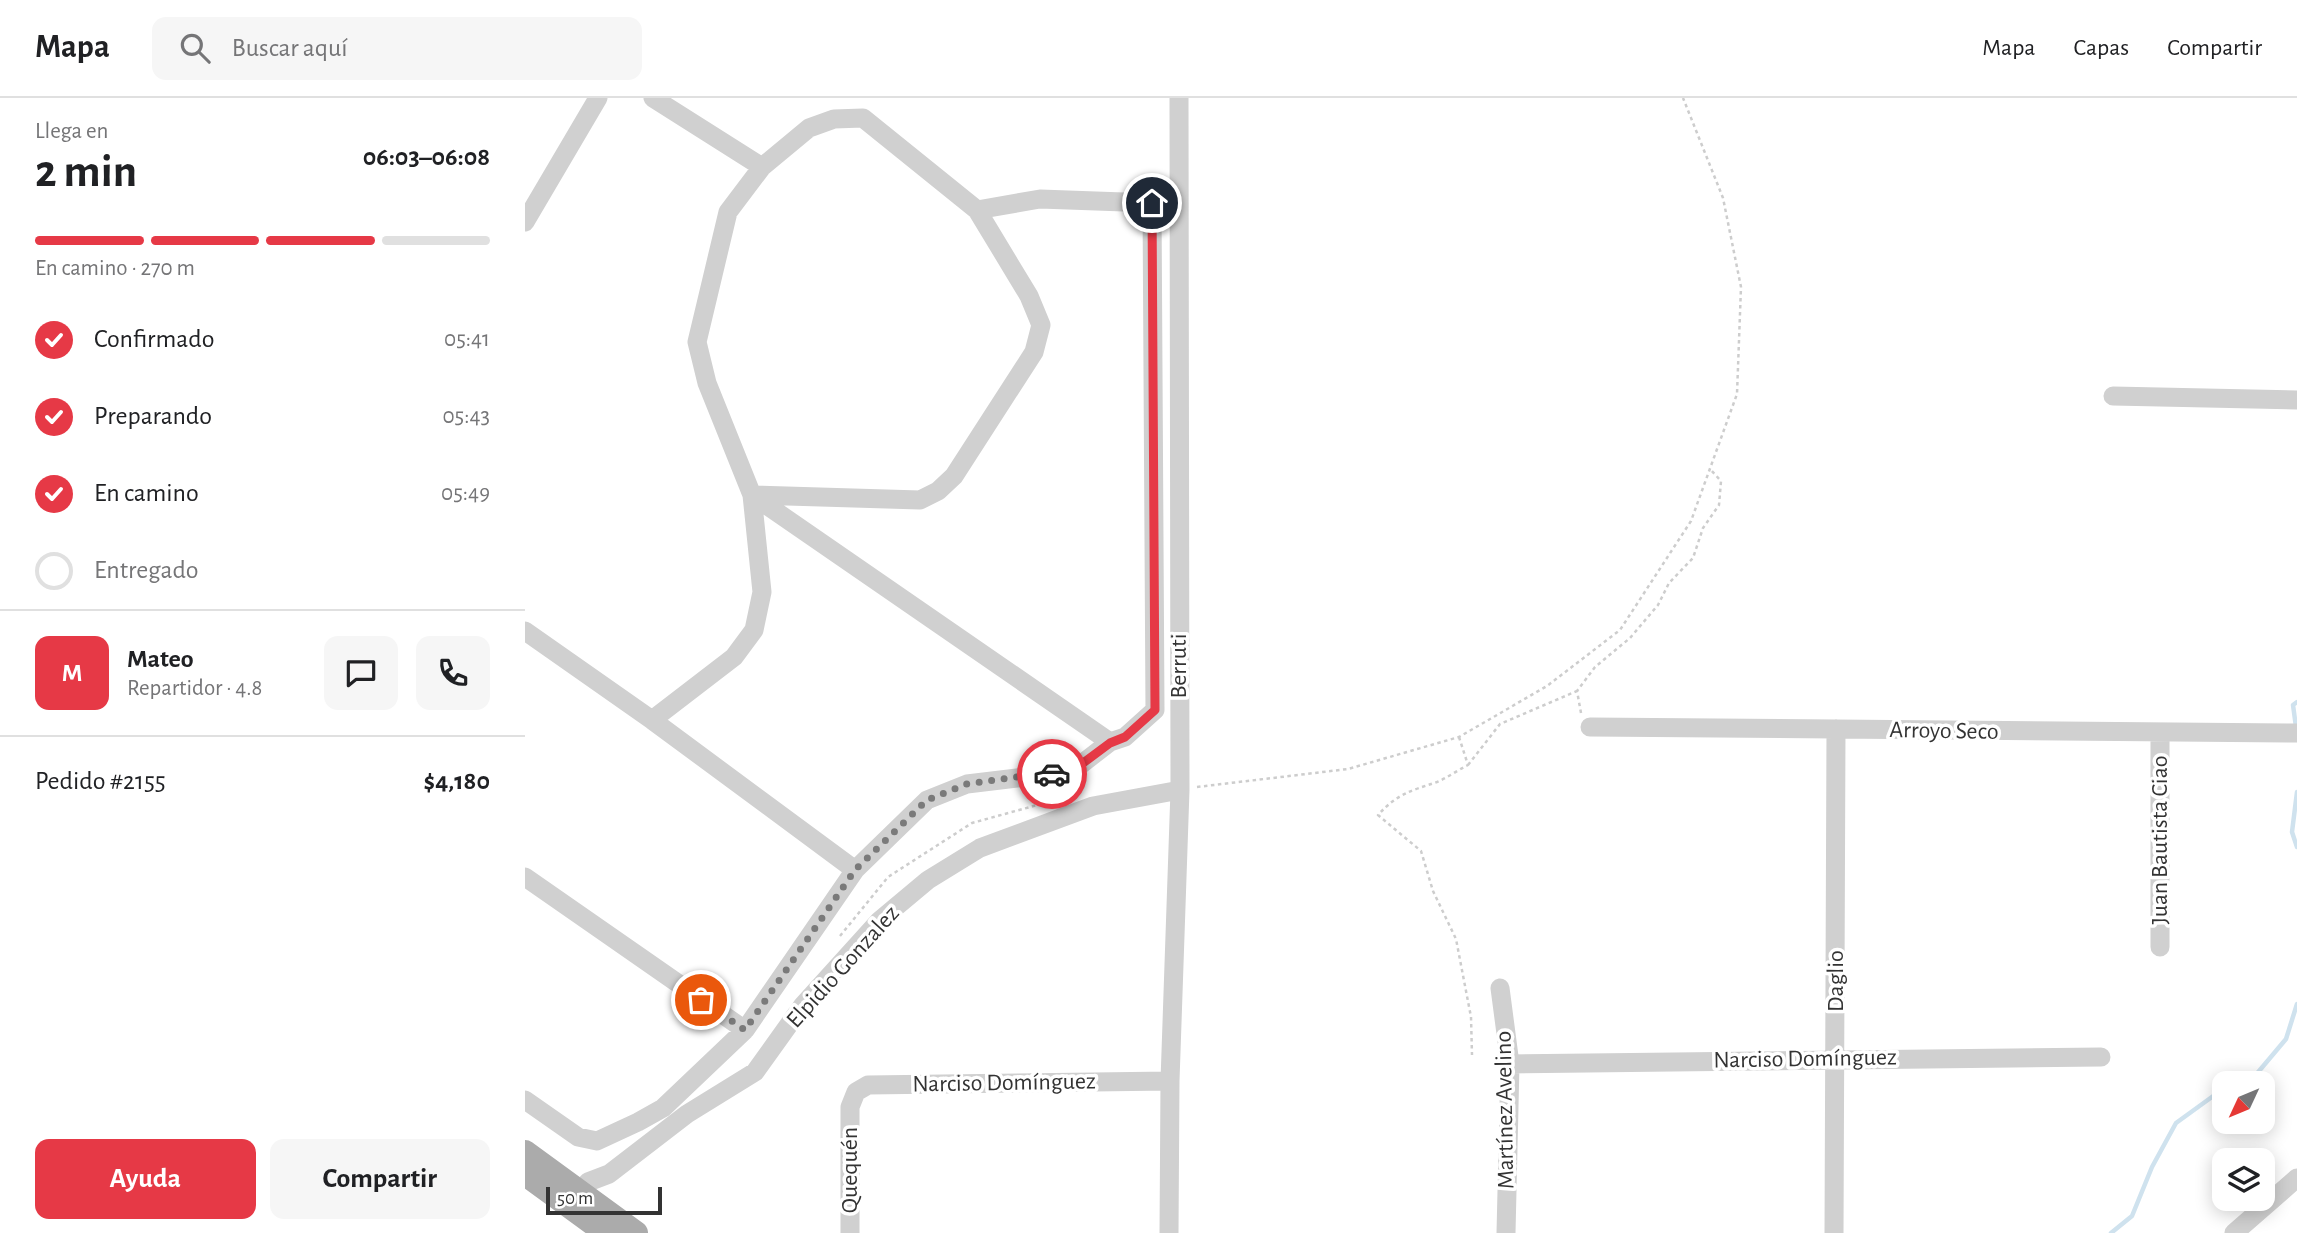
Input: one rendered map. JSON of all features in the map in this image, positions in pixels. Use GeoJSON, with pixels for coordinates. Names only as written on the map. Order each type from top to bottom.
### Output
{"type":"FeatureCollection","features":[{"type":"Feature","properties":{"kind":"main road"},"geometry":{"type":"LineString","coordinates":[[525,1152],[636,1233]]}},
{"type":"Feature","properties":{"kind":"main road"},"geometry":{"type":"LineString","coordinates":[[525,1174],[606,1233]]}},
{"type":"Feature","properties":{"kind":"street"},"geometry":{"type":"LineString","coordinates":[[525,222],[598,98]]}},
{"type":"Feature","properties":{"kind":"street"},"geometry":{"type":"LineString","coordinates":[[653,98],[762,167]]}},
{"type":"Feature","properties":{"kind":"street","name":"Berruti"},"geometry":{"type":"LineString","coordinates":[[1169,1233],[1170,1081],[1179,790],[1179,98]]}},
{"type":"Feature","properties":{"kind":"street"},"geometry":{"type":"LineString","coordinates":[[652,720],[734,657],[754,630],[762,592],[752,495],[707,383],[697,342],[728,212],[762,167],[809,128],[834,120],[863,118],[977,210],[1030,296],[1041,325],[1034,352],[954,476],[938,491],[920,500],[752,495]]}},
{"type":"Feature","properties":{"kind":"street"},"geometry":{"type":"LineString","coordinates":[[525,1100],[578,1137],[597,1141],[663,1108],[745,1030],[855,870],[927,800],[967,784],[1066,772],[1079,766],[1110,743],[1125,737],[1155,710],[1152,203],[1040,199],[977,210]]}},
{"type":"Feature","properties":{"kind":"street"},"geometry":{"type":"LineString","coordinates":[[2113,396],[2297,400]]}},
{"type":"Feature","properties":{"kind":"street"},"geometry":{"type":"LineString","coordinates":[[752,495],[1110,743]]}},
{"type":"Feature","properties":{"kind":"street"},"geometry":{"type":"LineString","coordinates":[[525,631],[652,720],[855,870]]}},
{"type":"Feature","properties":{"kind":"street","name":"Arroyo Seco"},"geometry":{"type":"LineString","coordinates":[[1590,727],[2297,733]]}},
{"type":"Feature","properties":{"kind":"street","name":"Daglio"},"geometry":{"type":"LineString","coordinates":[[1834,1233],[1836,729]]}},
{"type":"Feature","properties":{"kind":"street","name":"Juan Bautista Ciao"},"geometry":{"type":"LineString","coordinates":[[2159,733],[2160,947]]}},
{"type":"Feature","properties":{"kind":"street","name":"Elpidio Gonzalez"},"geometry":{"type":"LineString","coordinates":[[581,1192],[588,1182],[610,1174],[687,1114],[755,1072],[803,1005],[879,921],[928,880],[980,848],[1093,806],[1179,790]]}},
{"type":"Feature","properties":{"kind":"street"},"geometry":{"type":"LineString","coordinates":[[525,877],[745,1030]]}},
{"type":"Feature","properties":{"kind":"street","name":"Martínez Avelino"},"geometry":{"type":"LineString","coordinates":[[1500,988],[1510,1064],[1506,1233]]}},
{"type":"Feature","properties":{"kind":"street","name":"Narciso Domínguez"},"geometry":{"type":"LineString","coordinates":[[1510,1064],[1836,1058],[2101,1057]]}},
{"type":"Feature","properties":{"kind":"street","name":"Narciso Domínguez"},"geometry":{"type":"LineString","coordinates":[[851,1107],[856,1092],[868,1086],[1170,1081]]}},
{"type":"Feature","properties":{"kind":"street","name":"Quequén"},"geometry":{"type":"LineString","coordinates":[[850,1233],[851,1107]]}},
{"type":"Feature","properties":{"kind":"street"},"geometry":{"type":"LineString","coordinates":[[2234,1233],[2297,1178]]}},
{"type":"Feature","properties":{"kind":"path"},"geometry":{"type":"LineString","coordinates":[[1179,790],[1348,769],[1459,737],[1547,686],[1621,630],[1691,522],[1737,394],[1741,287],[1723,198],[1683,98]]}},
{"type":"Feature","properties":{"kind":"path"},"geometry":{"type":"LineString","coordinates":[[1472,1055],[1471,1017],[1456,939],[1433,891],[1421,852],[1378,815],[1392,799],[1408,790],[1440,781],[1468,765],[1500,724],[1577,691],[1595,667],[1630,638],[1658,605],[1669,583],[1693,558],[1703,528],[1719,505],[1721,481],[1710,469]]}},
{"type":"Feature","properties":{"kind":"path"},"geometry":{"type":"LineString","coordinates":[[1577,691],[1581,712],[1590,727]]}},
{"type":"Feature","properties":{"kind":"path"},"geometry":{"type":"LineString","coordinates":[[1459,737],[1468,765]]}},
{"type":"Feature","properties":{"kind":"waterway"},"geometry":{"type":"LineString","coordinates":[[2296,727],[2293,705],[2297,702]]}},
{"type":"Feature","properties":{"kind":"waterway"},"geometry":{"type":"LineString","coordinates":[[2297,792],[2292,832],[2297,847]]}},
{"type":"Feature","properties":{"kind":"waterway"},"geometry":{"type":"LineString","coordinates":[[2259,1071],[2286,1039],[2297,1004]]}},
{"type":"Feature","properties":{"kind":"waterway"},"geometry":{"type":"LineString","coordinates":[[2111,1233],[2132,1216],[2152,1167],[2176,1123],[2212,1097]]}},
{"type":"Feature","properties":{"kind":"way so far"},"geometry":{"type":"LineString","coordinates":[[701,1000],[745,1030],[855,870],[927,800],[967,784],[1052,774]]}},
{"type":"Feature","properties":{"kind":"route"},"geometry":{"type":"LineString","coordinates":[[1052,774],[1079,766],[1110,743],[1125,737],[1155,710],[1152,203]]}}]}
